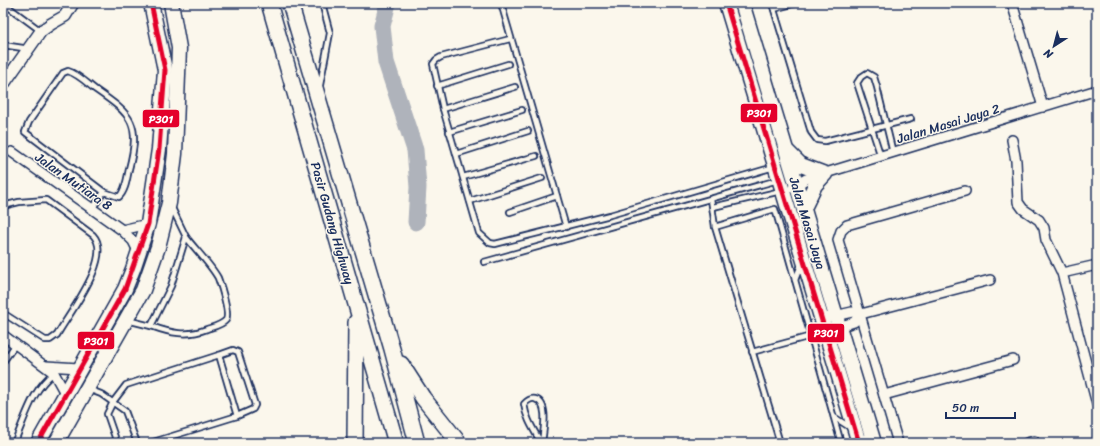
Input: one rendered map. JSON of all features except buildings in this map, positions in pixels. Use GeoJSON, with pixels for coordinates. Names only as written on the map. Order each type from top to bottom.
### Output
{"type":"FeatureCollection","features":[{"type":"Feature","properties":{"kind":"highway","name":"Pasir Gudang Highway"},"geometry":{"type":"LineString","coordinates":[[269,3],[396,443]]}},
{"type":"Feature","properties":{"kind":"highway","name":"Pasir Gudang Highway"},"geometry":{"type":"LineString","coordinates":[[290,3],[392,349],[417,443]]}},
{"type":"Feature","properties":{"kind":"highway"},"geometry":{"type":"LineString","coordinates":[[355,443],[356,305]]}},
{"type":"Feature","properties":{"kind":"highway"},"geometry":{"type":"LineString","coordinates":[[392,349],[423,398],[459,443]]}},
{"type":"Feature","properties":{"kind":"main road"},"geometry":{"type":"LineString","coordinates":[[38,443],[125,289],[148,224],[158,149],[164,70],[151,3]]}},
{"type":"Feature","properties":{"kind":"main road"},"geometry":{"type":"LineString","coordinates":[[56,443],[143,290],[158,247],[169,203],[176,138],[179,48],[171,3]]}},
{"type":"Feature","properties":{"kind":"main road","name":"Jalan Masai Jaya"},"geometry":{"type":"LineString","coordinates":[[726,3],[859,443]]}},
{"type":"Feature","properties":{"kind":"main road","name":"Jalan Masai Jaya"},"geometry":{"type":"LineString","coordinates":[[742,3],[786,150],[799,181],[804,208],[874,443]]}},
{"type":"Feature","properties":{"kind":"main road"},"geometry":{"type":"LineString","coordinates":[[786,150],[801,165],[825,174],[812,189],[804,208]]}},
{"type":"Feature","properties":{"kind":"street"},"geometry":{"type":"LineString","coordinates":[[3,85],[41,31],[65,16],[73,3]]}},
{"type":"Feature","properties":{"kind":"street"},"geometry":{"type":"LineString","coordinates":[[1012,3],[1043,108]]}},
{"type":"Feature","properties":{"kind":"street","name":"Jalan Masai Jaya 2"},"geometry":{"type":"LineString","coordinates":[[780,179],[799,181],[825,174],[1043,108],[1097,90]]}},
{"type":"Feature","properties":{"kind":"street"},"geometry":{"type":"LineString","coordinates":[[1012,140],[1016,161],[1016,188],[1019,205],[1036,217],[1042,224],[1046,240],[1062,273],[1097,404]]}},
{"type":"Feature","properties":{"kind":"street","name":"Jalan Mutiara 8"},"geometry":{"type":"LineString","coordinates":[[12,152],[122,230],[133,241],[139,253]]}},
{"type":"Feature","properties":{"kind":"street"},"geometry":{"type":"LineString","coordinates":[[898,443],[884,395],[856,313],[838,240],[847,225],[965,192]]}},
{"type":"Feature","properties":{"kind":"street"},"geometry":{"type":"LineString","coordinates":[[122,230],[148,224]]}},
{"type":"Feature","properties":{"kind":"street"},"geometry":{"type":"LineString","coordinates":[[1062,273],[1097,265]]}},
{"type":"Feature","properties":{"kind":"street"},"geometry":{"type":"LineString","coordinates":[[824,325],[856,313],[990,280]]}},
{"type":"Feature","properties":{"kind":"street"},"geometry":{"type":"LineString","coordinates":[[838,321],[854,322],[856,313]]}},
{"type":"Feature","properties":{"kind":"street"},"geometry":{"type":"LineString","coordinates":[[3,335],[50,370],[65,393]]}},
{"type":"Feature","properties":{"kind":"street"},"geometry":{"type":"LineString","coordinates":[[884,395],[1013,360]]}},
{"type":"Feature","properties":{"kind":"street"},"geometry":{"type":"LineString","coordinates":[[50,370],[79,368]]}},
{"type":"Feature","properties":{"kind":"lane"},"geometry":{"type":"LineString","coordinates":[[3,3],[41,31]]}},
{"type":"Feature","properties":{"kind":"lane"},"geometry":{"type":"LineString","coordinates":[[317,96],[330,33],[322,3]]}},
{"type":"Feature","properties":{"kind":"lane"},"geometry":{"type":"LineString","coordinates":[[501,3],[510,39],[512,63],[546,177],[557,196],[566,227]]}},
{"type":"Feature","properties":{"kind":"lane"},"geometry":{"type":"LineString","coordinates":[[772,3],[811,132],[817,140],[825,141],[886,126],[911,118]]}},
{"type":"Feature","properties":{"kind":"lane"},"geometry":{"type":"LineString","coordinates":[[774,9],[796,3]]}},
{"type":"Feature","properties":{"kind":"lane"},"geometry":{"type":"LineString","coordinates":[[510,39],[436,60],[433,64],[442,108],[479,233],[490,244],[780,179]]}},
{"type":"Feature","properties":{"kind":"lane"},"geometry":{"type":"LineString","coordinates":[[3,45],[23,48],[27,51]]}},
{"type":"Feature","properties":{"kind":"lane"},"geometry":{"type":"LineString","coordinates":[[437,86],[512,63]]}},
{"type":"Feature","properties":{"kind":"lane"},"geometry":{"type":"LineString","coordinates":[[65,72],[71,72],[116,104],[126,113],[133,125],[134,139],[132,160],[122,193],[116,197],[104,192],[25,132],[29,122],[65,72]]}},
{"type":"Feature","properties":{"kind":"lane"},"geometry":{"type":"LineString","coordinates":[[881,157],[857,83],[861,77],[867,73],[874,77],[893,153]]}},
{"type":"Feature","properties":{"kind":"lane"},"geometry":{"type":"LineString","coordinates":[[442,108],[519,86]]}},
{"type":"Feature","properties":{"kind":"lane"},"geometry":{"type":"LineString","coordinates":[[449,132],[526,108]]}},
{"type":"Feature","properties":{"kind":"lane"},"geometry":{"type":"LineString","coordinates":[[456,154],[532,130]]}},
{"type":"Feature","properties":{"kind":"lane"},"geometry":{"type":"LineString","coordinates":[[463,178],[540,155]]}},
{"type":"Feature","properties":{"kind":"lane"},"geometry":{"type":"LineString","coordinates":[[470,201],[546,177]]}},
{"type":"Feature","properties":{"kind":"lane"},"geometry":{"type":"LineString","coordinates":[[484,262],[780,179]]}},
{"type":"Feature","properties":{"kind":"lane"},"geometry":{"type":"LineString","coordinates":[[713,207],[780,179]]}},
{"type":"Feature","properties":{"kind":"lane"},"geometry":{"type":"LineString","coordinates":[[92,209],[104,192]]}},
{"type":"Feature","properties":{"kind":"lane"},"geometry":{"type":"LineString","coordinates":[[510,212],[557,196]]}},
{"type":"Feature","properties":{"kind":"lane"},"geometry":{"type":"LineString","coordinates":[[711,199],[715,227],[780,443]]}},
{"type":"Feature","properties":{"kind":"lane"},"geometry":{"type":"LineString","coordinates":[[3,206],[19,202],[46,200],[99,240],[96,269],[57,335],[50,340],[45,340],[4,314],[3,320]]}},
{"type":"Feature","properties":{"kind":"lane"},"geometry":{"type":"LineString","coordinates":[[127,320],[175,333],[195,334],[223,323],[227,319],[226,308],[218,278],[186,237],[169,203]]}},
{"type":"Feature","properties":{"kind":"lane"},"geometry":{"type":"LineString","coordinates":[[715,227],[775,209],[841,443]]}},
{"type":"Feature","properties":{"kind":"lane"},"geometry":{"type":"LineString","coordinates":[[151,326],[171,286],[186,237]]}},
{"type":"Feature","properties":{"kind":"lane"},"geometry":{"type":"LineString","coordinates":[[795,280],[804,259]]}},
{"type":"Feature","properties":{"kind":"lane"},"geometry":{"type":"LineString","coordinates":[[752,352],[811,336]]}},
{"type":"Feature","properties":{"kind":"lane"},"geometry":{"type":"LineString","coordinates":[[3,362],[16,344]]}},
{"type":"Feature","properties":{"kind":"lane"},"geometry":{"type":"LineString","coordinates":[[116,443],[106,416],[122,389],[134,382],[233,350],[238,352],[256,405],[253,409],[237,416],[150,443]]}},
{"type":"Feature","properties":{"kind":"lane"},"geometry":{"type":"LineString","coordinates":[[219,355],[237,416]]}},
{"type":"Feature","properties":{"kind":"lane"},"geometry":{"type":"LineString","coordinates":[[14,443],[37,391],[50,370]]}},
{"type":"Feature","properties":{"kind":"lane"},"geometry":{"type":"LineString","coordinates":[[87,389],[125,410],[136,443]]}},
{"type":"Feature","properties":{"kind":"lane"},"geometry":{"type":"LineString","coordinates":[[530,399],[536,399],[541,403],[543,408],[545,416],[541,443],[525,410],[524,404],[530,399]]}},
{"type":"Feature","properties":{"kind":"lane"},"geometry":{"type":"LineString","coordinates":[[834,417],[855,429]]}},
{"type":"Feature","properties":{"kind":"waterway"},"geometry":{"type":"LineString","coordinates":[[388,3],[382,26],[386,62],[415,150],[418,187],[416,222]]}},
{"type":"Feature","properties":{"kind":"transit line","name":"P301"},"geometry":{"type":"LineString","coordinates":[[38,443],[125,289],[148,224],[159,149],[165,70],[151,3]]}},
{"type":"Feature","properties":{"kind":"transit line","name":"P301"},"geometry":{"type":"LineString","coordinates":[[726,3],[859,443]]}}]}
